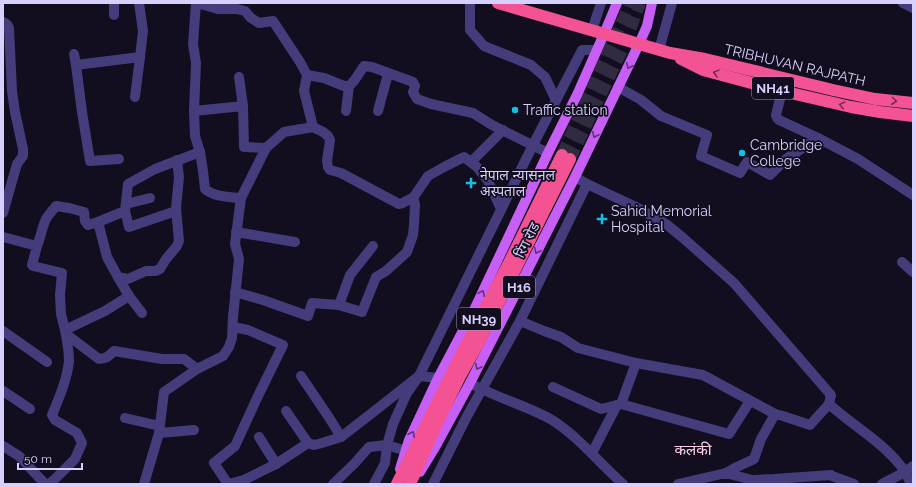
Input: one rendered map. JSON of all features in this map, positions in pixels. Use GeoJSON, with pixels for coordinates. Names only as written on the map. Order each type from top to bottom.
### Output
{"type":"FeatureCollection","features":[{"type":"Feature","properties":{"kind":"highway","name":"NH41"},"geometry":{"type":"LineString","coordinates":[[498,3],[639,44]]}},
{"type":"Feature","properties":{"kind":"highway","name":"TRIBHUVAN RAJPATH"},"geometry":{"type":"LineString","coordinates":[[639,44],[664,52],[705,59],[851,107],[913,116]]}},
{"type":"Feature","properties":{"kind":"highway","name":"TRIBHUVAN RAJPATH"},"geometry":{"type":"LineString","coordinates":[[784,85],[833,90],[875,99],[913,103]]}},
{"type":"Feature","properties":{"kind":"highway","name":"NH39"},"geometry":{"type":"LineString","coordinates":[[396,484],[458,361],[566,157],[493,314],[440,417],[411,484]]}},
{"type":"Feature","properties":{"kind":"main road"},"geometry":{"type":"LineString","coordinates":[[396,484],[409,440],[438,378],[475,308],[577,95],[617,3]]}},
{"type":"Feature","properties":{"kind":"main road","name":"रिंग रोड"},"geometry":{"type":"LineString","coordinates":[[411,484],[434,449],[470,383],[575,176],[639,44],[647,26],[652,3]]}},
{"type":"Feature","properties":{"kind":"street"},"geometry":{"type":"LineString","coordinates":[[114,3],[114,15]]}},
{"type":"Feature","properties":{"kind":"street"},"geometry":{"type":"LineString","coordinates":[[134,97],[143,31],[139,3]]}},
{"type":"Feature","properties":{"kind":"street"},"geometry":{"type":"LineString","coordinates":[[241,198],[221,196],[204,190],[200,152],[195,136],[194,111],[196,63],[193,44],[197,3],[218,9],[237,9],[244,11],[259,23],[273,21],[307,75],[304,91],[313,127]]}},
{"type":"Feature","properties":{"kind":"street"},"geometry":{"type":"LineString","coordinates":[[470,3],[470,30],[484,46],[531,65],[545,76],[556,100]]}},
{"type":"Feature","properties":{"kind":"street"},"geometry":{"type":"LineString","coordinates":[[592,30],[601,3]]}},
{"type":"Feature","properties":{"kind":"street"},"geometry":{"type":"LineString","coordinates":[[664,52],[672,3]]}},
{"type":"Feature","properties":{"kind":"street"},"geometry":{"type":"LineString","coordinates":[[903,3],[913,8]]}},
{"type":"Feature","properties":{"kind":"street"},"geometry":{"type":"LineString","coordinates":[[3,22],[9,28],[12,91],[23,156],[17,164],[3,213]]}},
{"type":"Feature","properties":{"kind":"street"},"geometry":{"type":"LineString","coordinates":[[374,484],[385,463],[387,445],[396,418],[407,393],[419,376],[556,100],[582,50],[597,50]]}},
{"type":"Feature","properties":{"kind":"street"},"geometry":{"type":"LineString","coordinates":[[74,54],[90,161],[119,158]]}},
{"type":"Feature","properties":{"kind":"street"},"geometry":{"type":"LineString","coordinates":[[76,65],[140,57]]}},
{"type":"Feature","properties":{"kind":"street"},"geometry":{"type":"LineString","coordinates":[[346,111],[349,86],[364,66],[372,67],[413,82],[415,86],[413,92],[417,99],[431,104],[473,113],[548,153]]}},
{"type":"Feature","properties":{"kind":"street"},"geometry":{"type":"LineString","coordinates":[[378,111],[388,74]]}},
{"type":"Feature","properties":{"kind":"street"},"geometry":{"type":"LineString","coordinates":[[307,75],[324,78],[344,86],[349,86]]}},
{"type":"Feature","properties":{"kind":"street"},"geometry":{"type":"LineString","coordinates":[[239,77],[244,106],[244,147],[266,148]]}},
{"type":"Feature","properties":{"kind":"street"},"geometry":{"type":"LineString","coordinates":[[784,85],[776,115],[779,120],[858,159],[913,195]]}},
{"type":"Feature","properties":{"kind":"street"},"geometry":{"type":"LineString","coordinates":[[618,87],[641,100],[661,116],[707,135],[701,156],[740,173],[747,162],[770,175],[786,159],[818,138]]}},
{"type":"Feature","properties":{"kind":"street"},"geometry":{"type":"LineString","coordinates":[[194,111],[244,106]]}},
{"type":"Feature","properties":{"kind":"street"},"geometry":{"type":"LineString","coordinates":[[144,484],[159,429],[164,392],[197,370],[223,356],[229,347],[232,338],[239,259],[235,244],[241,198],[266,148],[284,132],[313,127],[328,136],[330,140],[328,167],[330,170],[341,173],[399,204],[413,198],[428,176],[464,157],[478,167],[488,181],[501,209]]}},
{"type":"Feature","properties":{"kind":"street"},"geometry":{"type":"LineString","coordinates":[[471,162],[503,130]]}},
{"type":"Feature","properties":{"kind":"street"},"geometry":{"type":"LineString","coordinates":[[176,212],[129,227],[125,207],[128,184],[177,160],[200,152]]}},
{"type":"Feature","properties":{"kind":"street"},"geometry":{"type":"LineString","coordinates":[[118,278],[128,279],[146,271],[155,271],[160,269],[177,246],[179,241],[176,212],[179,177],[177,160]]}},
{"type":"Feature","properties":{"kind":"street"},"geometry":{"type":"LineString","coordinates":[[520,321],[561,337],[578,348],[636,363],[703,375],[775,414],[810,425],[829,404],[831,395],[734,283],[666,224],[638,208],[587,184],[575,176]]}},
{"type":"Feature","properties":{"kind":"street"},"geometry":{"type":"LineString","coordinates":[[433,484],[466,418],[520,321],[587,184]]}},
{"type":"Feature","properties":{"kind":"street"},"geometry":{"type":"LineString","coordinates":[[49,484],[75,459],[82,443],[77,433],[55,420],[52,415],[64,387],[69,362],[61,314],[60,295],[62,273],[33,266],[32,264],[36,246],[40,239],[46,219],[56,206],[84,212],[85,221],[88,225],[98,222],[125,207],[150,198]]}},
{"type":"Feature","properties":{"kind":"street"},"geometry":{"type":"LineString","coordinates":[[235,292],[308,316],[312,302],[339,306],[362,312],[376,277],[386,271],[408,252],[414,225],[415,204],[413,198]]}},
{"type":"Feature","properties":{"kind":"street"},"geometry":{"type":"LineString","coordinates":[[98,222],[107,257],[129,296],[142,313]]}},
{"type":"Feature","properties":{"kind":"street"},"geometry":{"type":"LineString","coordinates":[[236,232],[295,242]]}},
{"type":"Feature","properties":{"kind":"street"},"geometry":{"type":"LineString","coordinates":[[3,237],[36,246]]}},
{"type":"Feature","properties":{"kind":"street"},"geometry":{"type":"LineString","coordinates":[[339,306],[350,275],[373,246]]}},
{"type":"Feature","properties":{"kind":"street"},"geometry":{"type":"LineString","coordinates":[[902,262],[913,272]]}},
{"type":"Feature","properties":{"kind":"street"},"geometry":{"type":"LineString","coordinates":[[65,332],[129,296]]}},
{"type":"Feature","properties":{"kind":"street"},"geometry":{"type":"LineString","coordinates":[[233,327],[248,330],[282,345],[235,446],[214,463],[228,484],[244,480],[276,464],[308,443]]}},
{"type":"Feature","properties":{"kind":"street"},"geometry":{"type":"LineString","coordinates":[[3,332],[47,362]]}},
{"type":"Feature","properties":{"kind":"street"},"geometry":{"type":"LineString","coordinates":[[65,332],[99,359],[109,357],[114,351],[162,359],[184,359],[197,370]]}},
{"type":"Feature","properties":{"kind":"street"},"geometry":{"type":"LineString","coordinates":[[592,453],[619,405],[636,363]]}},
{"type":"Feature","properties":{"kind":"street"},"geometry":{"type":"LineString","coordinates":[[301,376],[341,437]]}},
{"type":"Feature","properties":{"kind":"street"},"geometry":{"type":"LineString","coordinates":[[286,411],[308,443],[314,445],[341,437],[419,376],[438,378]]}},
{"type":"Feature","properties":{"kind":"street"},"geometry":{"type":"LineString","coordinates":[[470,383],[482,390],[518,404],[551,420],[568,432],[592,453],[623,484]]}},
{"type":"Feature","properties":{"kind":"street"},"geometry":{"type":"LineString","coordinates":[[553,387],[601,409],[619,405],[728,434],[750,401]]}},
{"type":"Feature","properties":{"kind":"street"},"geometry":{"type":"LineString","coordinates":[[3,391],[30,409]]}},
{"type":"Feature","properties":{"kind":"street"},"geometry":{"type":"LineString","coordinates":[[829,404],[842,416],[880,445],[901,466],[909,469]]}},
{"type":"Feature","properties":{"kind":"street"},"geometry":{"type":"LineString","coordinates":[[678,484],[693,482],[726,473],[754,459],[760,439],[775,414]]}},
{"type":"Feature","properties":{"kind":"street"},"geometry":{"type":"LineString","coordinates":[[125,418],[159,429],[194,430]]}},
{"type":"Feature","properties":{"kind":"street"},"geometry":{"type":"LineString","coordinates":[[259,437],[276,464]]}},
{"type":"Feature","properties":{"kind":"street"},"geometry":{"type":"LineString","coordinates":[[333,484],[369,447],[387,445],[406,451]]}},
{"type":"Feature","properties":{"kind":"street"},"geometry":{"type":"LineString","coordinates":[[3,446],[18,456],[45,484]]}},
{"type":"Feature","properties":{"kind":"street"},"geometry":{"type":"LineString","coordinates":[[882,484],[909,469]]}},
{"type":"Feature","properties":{"kind":"street"},"geometry":{"type":"LineString","coordinates":[[909,469],[911,484]]}},
{"type":"Feature","properties":{"kind":"street"},"geometry":{"type":"LineString","coordinates":[[726,473],[752,480],[831,479],[832,476],[854,484]]}},
{"type":"Feature","properties":{"kind":"tunnel"},"geometry":{"type":"LineString","coordinates":[[562,155],[630,3]]}},
{"type":"Feature","properties":{"kind":"tunnel"},"geometry":{"type":"LineString","coordinates":[[570,159],[624,46],[640,3]]}},
{"type":"Feature","properties":{"kind":"place","name":"Traffic station"},"geometry":{"type":"Point","coordinates":[515,110]}},
{"type":"Feature","properties":{"kind":"place","name":"Cambridge College"},"geometry":{"type":"Point","coordinates":[742,153]}},
{"type":"Feature","properties":{"kind":"place","name":"नेपाल न्यासनल अस्पताल"},"geometry":{"type":"Point","coordinates":[471,183]}},
{"type":"Feature","properties":{"kind":"place","name":"Sahid Memorial Hospital"},"geometry":{"type":"Point","coordinates":[602,219]}},
{"type":"Feature","properties":{"kind":"district","name":"कलंकी"},"geometry":{"type":"Point","coordinates":[693,450]}}]}
